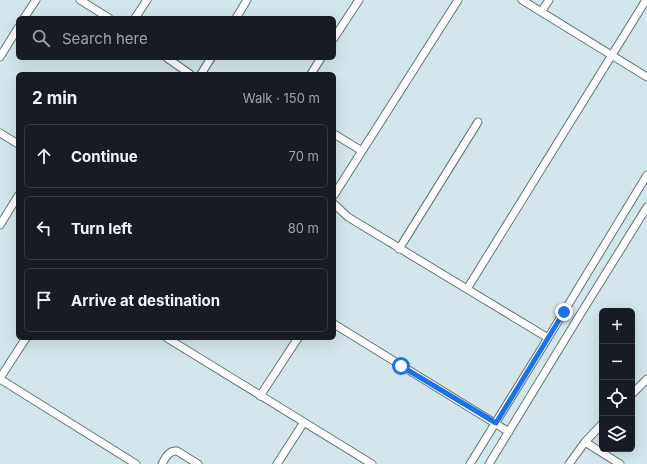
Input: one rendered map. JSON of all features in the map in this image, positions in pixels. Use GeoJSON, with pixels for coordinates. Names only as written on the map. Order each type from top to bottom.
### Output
{"type":"FeatureCollection","features":[{"type":"Feature","properties":{"kind":"lane"},"geometry":{"type":"LineString","coordinates":[[25,16],[36,0]]}},
{"type":"Feature","properties":{"kind":"lane"},"geometry":{"type":"LineString","coordinates":[[80,0],[106,16]]}},
{"type":"Feature","properties":{"kind":"lane"},"geometry":{"type":"LineString","coordinates":[[136,16],[147,0]]}},
{"type":"Feature","properties":{"kind":"lane"},"geometry":{"type":"LineString","coordinates":[[237,16],[248,0]]}},
{"type":"Feature","properties":{"kind":"lane"},"geometry":{"type":"LineString","coordinates":[[336,35],[359,0]]}},
{"type":"Feature","properties":{"kind":"lane"},"geometry":{"type":"LineString","coordinates":[[336,192],[458,0]]}},
{"type":"Feature","properties":{"kind":"lane"},"geometry":{"type":"LineString","coordinates":[[522,0],[647,77]]}},
{"type":"Feature","properties":{"kind":"lane"},"geometry":{"type":"LineString","coordinates":[[541,12],[549,0]]}},
{"type":"Feature","properties":{"kind":"lane"},"geometry":{"type":"LineString","coordinates":[[466,289],[646,0]]}},
{"type":"Feature","properties":{"kind":"lane"},"geometry":{"type":"LineString","coordinates":[[0,57],[16,31]]}},
{"type":"Feature","properties":{"kind":"lane"},"geometry":{"type":"LineString","coordinates":[[170,60],[187,72]]}},
{"type":"Feature","properties":{"kind":"lane"},"geometry":{"type":"LineString","coordinates":[[202,72],[210,60]]}},
{"type":"Feature","properties":{"kind":"lane"},"geometry":{"type":"LineString","coordinates":[[312,72],[320,60]]}},
{"type":"Feature","properties":{"kind":"lane"},"geometry":{"type":"LineString","coordinates":[[399,249],[478,122]]}},
{"type":"Feature","properties":{"kind":"lane"},"geometry":{"type":"LineString","coordinates":[[0,133],[16,143]]}},
{"type":"Feature","properties":{"kind":"lane"},"geometry":{"type":"LineString","coordinates":[[336,135],[362,151]]}},
{"type":"Feature","properties":{"kind":"lane"},"geometry":{"type":"LineString","coordinates":[[470,464],[647,175]]}},
{"type":"Feature","properties":{"kind":"lane"},"geometry":{"type":"LineString","coordinates":[[0,225],[16,199]]}},
{"type":"Feature","properties":{"kind":"lane"},"geometry":{"type":"LineString","coordinates":[[336,206],[348,217],[399,249],[548,338]]}},
{"type":"Feature","properties":{"kind":"lane"},"geometry":{"type":"LineString","coordinates":[[489,464],[647,207]]}},
{"type":"Feature","properties":{"kind":"lane"},"geometry":{"type":"LineString","coordinates":[[336,325],[509,432]]}},
{"type":"Feature","properties":{"kind":"lane"},"geometry":{"type":"LineString","coordinates":[[25,340],[0,378],[136,464]]}},
{"type":"Feature","properties":{"kind":"lane"},"geometry":{"type":"LineString","coordinates":[[169,340],[372,464]]}},
{"type":"Feature","properties":{"kind":"lane"},"geometry":{"type":"LineString","coordinates":[[260,396],[297,340]]}},
{"type":"Feature","properties":{"kind":"lane"},"geometry":{"type":"LineString","coordinates":[[635,391],[647,379]]}},
{"type":"Feature","properties":{"kind":"lane"},"geometry":{"type":"LineString","coordinates":[[277,464],[304,422]]}},
{"type":"Feature","properties":{"kind":"lane"},"geometry":{"type":"LineString","coordinates":[[570,464],[585,442],[599,427]]}},
{"type":"Feature","properties":{"kind":"lane"},"geometry":{"type":"LineString","coordinates":[[585,442],[620,464]]}},
{"type":"Feature","properties":{"kind":"lane"},"geometry":{"type":"LineString","coordinates":[[162,464],[166,457],[174,451],[198,464]]}},
{"type":"Feature","properties":{"kind":"route"},"geometry":{"type":"LineString","coordinates":[[401,366],[496,423],[564,312]]}}]}
